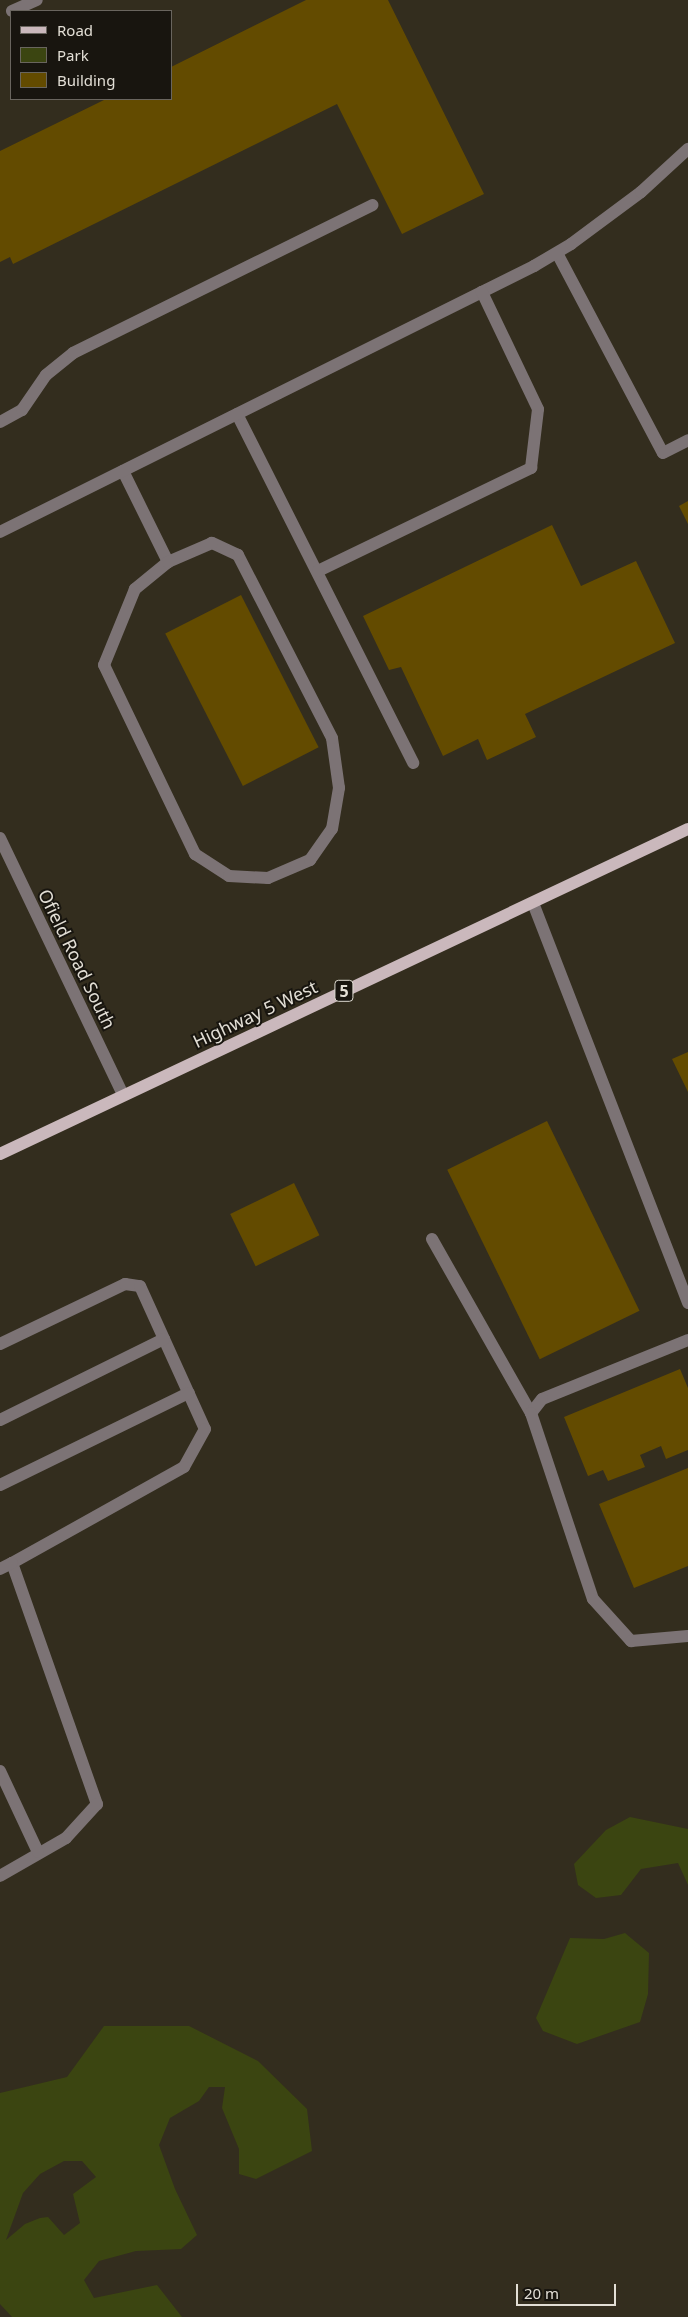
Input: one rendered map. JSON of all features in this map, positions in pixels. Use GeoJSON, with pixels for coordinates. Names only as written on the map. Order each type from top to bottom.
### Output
{"type":"FeatureCollection","features":[{"type":"Feature","properties":{"kind":"main road","name":"Highway 5 West"},"geometry":{"type":"LineString","coordinates":[[0,1154],[688,829]]}},
{"type":"Feature","properties":{"kind":"street"},"geometry":{"type":"LineString","coordinates":[[14,10],[37,0]]}},
{"type":"Feature","properties":{"kind":"street"},"geometry":{"type":"LineString","coordinates":[[0,532],[557,253],[641,192],[686,155]]}},
{"type":"Feature","properties":{"kind":"street"},"geometry":{"type":"LineString","coordinates":[[0,422],[22,410],[46,376],[73,352],[372,205]]}},
{"type":"Feature","properties":{"kind":"street"},"geometry":{"type":"LineString","coordinates":[[557,253],[664,453],[688,440]]}},
{"type":"Feature","properties":{"kind":"street"},"geometry":{"type":"LineString","coordinates":[[318,571],[531,468],[538,409],[482,292]]}},
{"type":"Feature","properties":{"kind":"street"},"geometry":{"type":"LineString","coordinates":[[237,414],[318,571],[413,763]]}},
{"type":"Feature","properties":{"kind":"street"},"geometry":{"type":"LineString","coordinates":[[123,471],[168,562]]}},
{"type":"Feature","properties":{"kind":"street"},"geometry":{"type":"LineString","coordinates":[[212,543],[238,555],[332,738],[339,788],[332,829],[310,860],[268,878],[228,876],[196,854],[104,665],[134,588],[168,562],[212,543]]}},
{"type":"Feature","properties":{"kind":"street","name":"Ofield Road South"},"geometry":{"type":"LineString","coordinates":[[0,838],[124,1095]]}},
{"type":"Feature","properties":{"kind":"street"},"geometry":{"type":"LineString","coordinates":[[533,903],[688,1303]]}},
{"type":"Feature","properties":{"kind":"street"},"geometry":{"type":"LineString","coordinates":[[432,1239],[531,1413],[592,1599],[631,1641],[688,1636]]}},
{"type":"Feature","properties":{"kind":"street"},"geometry":{"type":"LineString","coordinates":[[0,1344],[124,1284],[140,1286],[205,1429],[184,1467],[0,1569]]}},
{"type":"Feature","properties":{"kind":"street"},"geometry":{"type":"LineString","coordinates":[[0,1420],[164,1339]]}},
{"type":"Feature","properties":{"kind":"street"},"geometry":{"type":"LineString","coordinates":[[531,1413],[542,1400],[688,1340]]}},
{"type":"Feature","properties":{"kind":"street"},"geometry":{"type":"LineString","coordinates":[[0,1485],[188,1393]]}},
{"type":"Feature","properties":{"kind":"street"},"geometry":{"type":"LineString","coordinates":[[0,1876],[38,1852],[66,1838],[97,1804],[12,1563]]}},
{"type":"Feature","properties":{"kind":"street"},"geometry":{"type":"LineString","coordinates":[[0,1771],[38,1852]]}},
{"type":"Feature","properties":{"kind":"green space"},"geometry":{"type":"Polygon","coordinates":[[[630,1817],[688,1829],[688,1885],[678,1863],[641,1869],[621,1895],[596,1898],[578,1885],[574,1864],[606,1830],[630,1817]]]}},
{"type":"Feature","properties":{"kind":"green space"},"geometry":{"type":"Polygon","coordinates":[[[625,1933],[649,1953],[648,1994],[640,2022],[577,2044],[543,2031],[536,2018],[570,1938],[604,1939],[625,1933]]]}},
{"type":"Feature","properties":{"kind":"green space"},"geometry":{"type":"Polygon","coordinates":[[[104,2026],[189,2026],[258,2061],[307,2109],[312,2151],[256,2179],[239,2174],[239,2149],[222,2108],[225,2087],[209,2087],[199,2101],[170,2118],[159,2145],[175,2189],[197,2235],[181,2249],[136,2251],[99,2261],[84,2280],[94,2298],[157,2285],[182,2317],[12,2317],[0,2304],[0,2093],[67,2077],[104,2026]],[[64,2161],[40,2174],[23,2193],[6,2240],[25,2224],[40,2218],[48,2217],[64,2235],[80,2223],[73,2194],[96,2177],[82,2161],[64,2161]]]}},
{"type":"Feature","properties":{"kind":"building"},"geometry":{"type":"Polygon","coordinates":[[[306,0],[388,0],[484,194],[402,234],[337,104],[13,264],[10,257],[0,262],[0,151],[104,100],[172,100],[172,67],[306,0]]]}},
{"type":"Feature","properties":{"kind":"building"},"geometry":{"type":"Polygon","coordinates":[[[688,501],[688,524],[679,506],[688,501]]]}},
{"type":"Feature","properties":{"kind":"building"},"geometry":{"type":"Polygon","coordinates":[[[552,525],[581,586],[636,561],[675,643],[525,714],[536,737],[487,760],[478,739],[443,756],[401,667],[389,670],[363,616],[552,525]]]}},
{"type":"Feature","properties":{"kind":"building"},"geometry":{"type":"Polygon","coordinates":[[[241,595],[319,747],[243,786],[165,634],[241,595]]]}},
{"type":"Feature","properties":{"kind":"building"},"geometry":{"type":"Polygon","coordinates":[[[688,1052],[688,1092],[672,1059],[688,1052]]]}},
{"type":"Feature","properties":{"kind":"building"},"geometry":{"type":"Polygon","coordinates":[[[547,1121],[639,1311],[540,1359],[447,1170],[547,1121]]]}},
{"type":"Feature","properties":{"kind":"building"},"geometry":{"type":"Polygon","coordinates":[[[294,1183],[319,1235],[256,1266],[230,1214],[294,1183]]]}},
{"type":"Feature","properties":{"kind":"building"},"geometry":{"type":"Polygon","coordinates":[[[680,1369],[688,1388],[688,1450],[666,1459],[661,1446],[640,1455],[645,1467],[608,1481],[603,1470],[588,1476],[564,1417],[680,1369]]]}},
{"type":"Feature","properties":{"kind":"building"},"geometry":{"type":"Polygon","coordinates":[[[688,1468],[688,1566],[634,1588],[599,1504],[688,1468]]]}}]}
